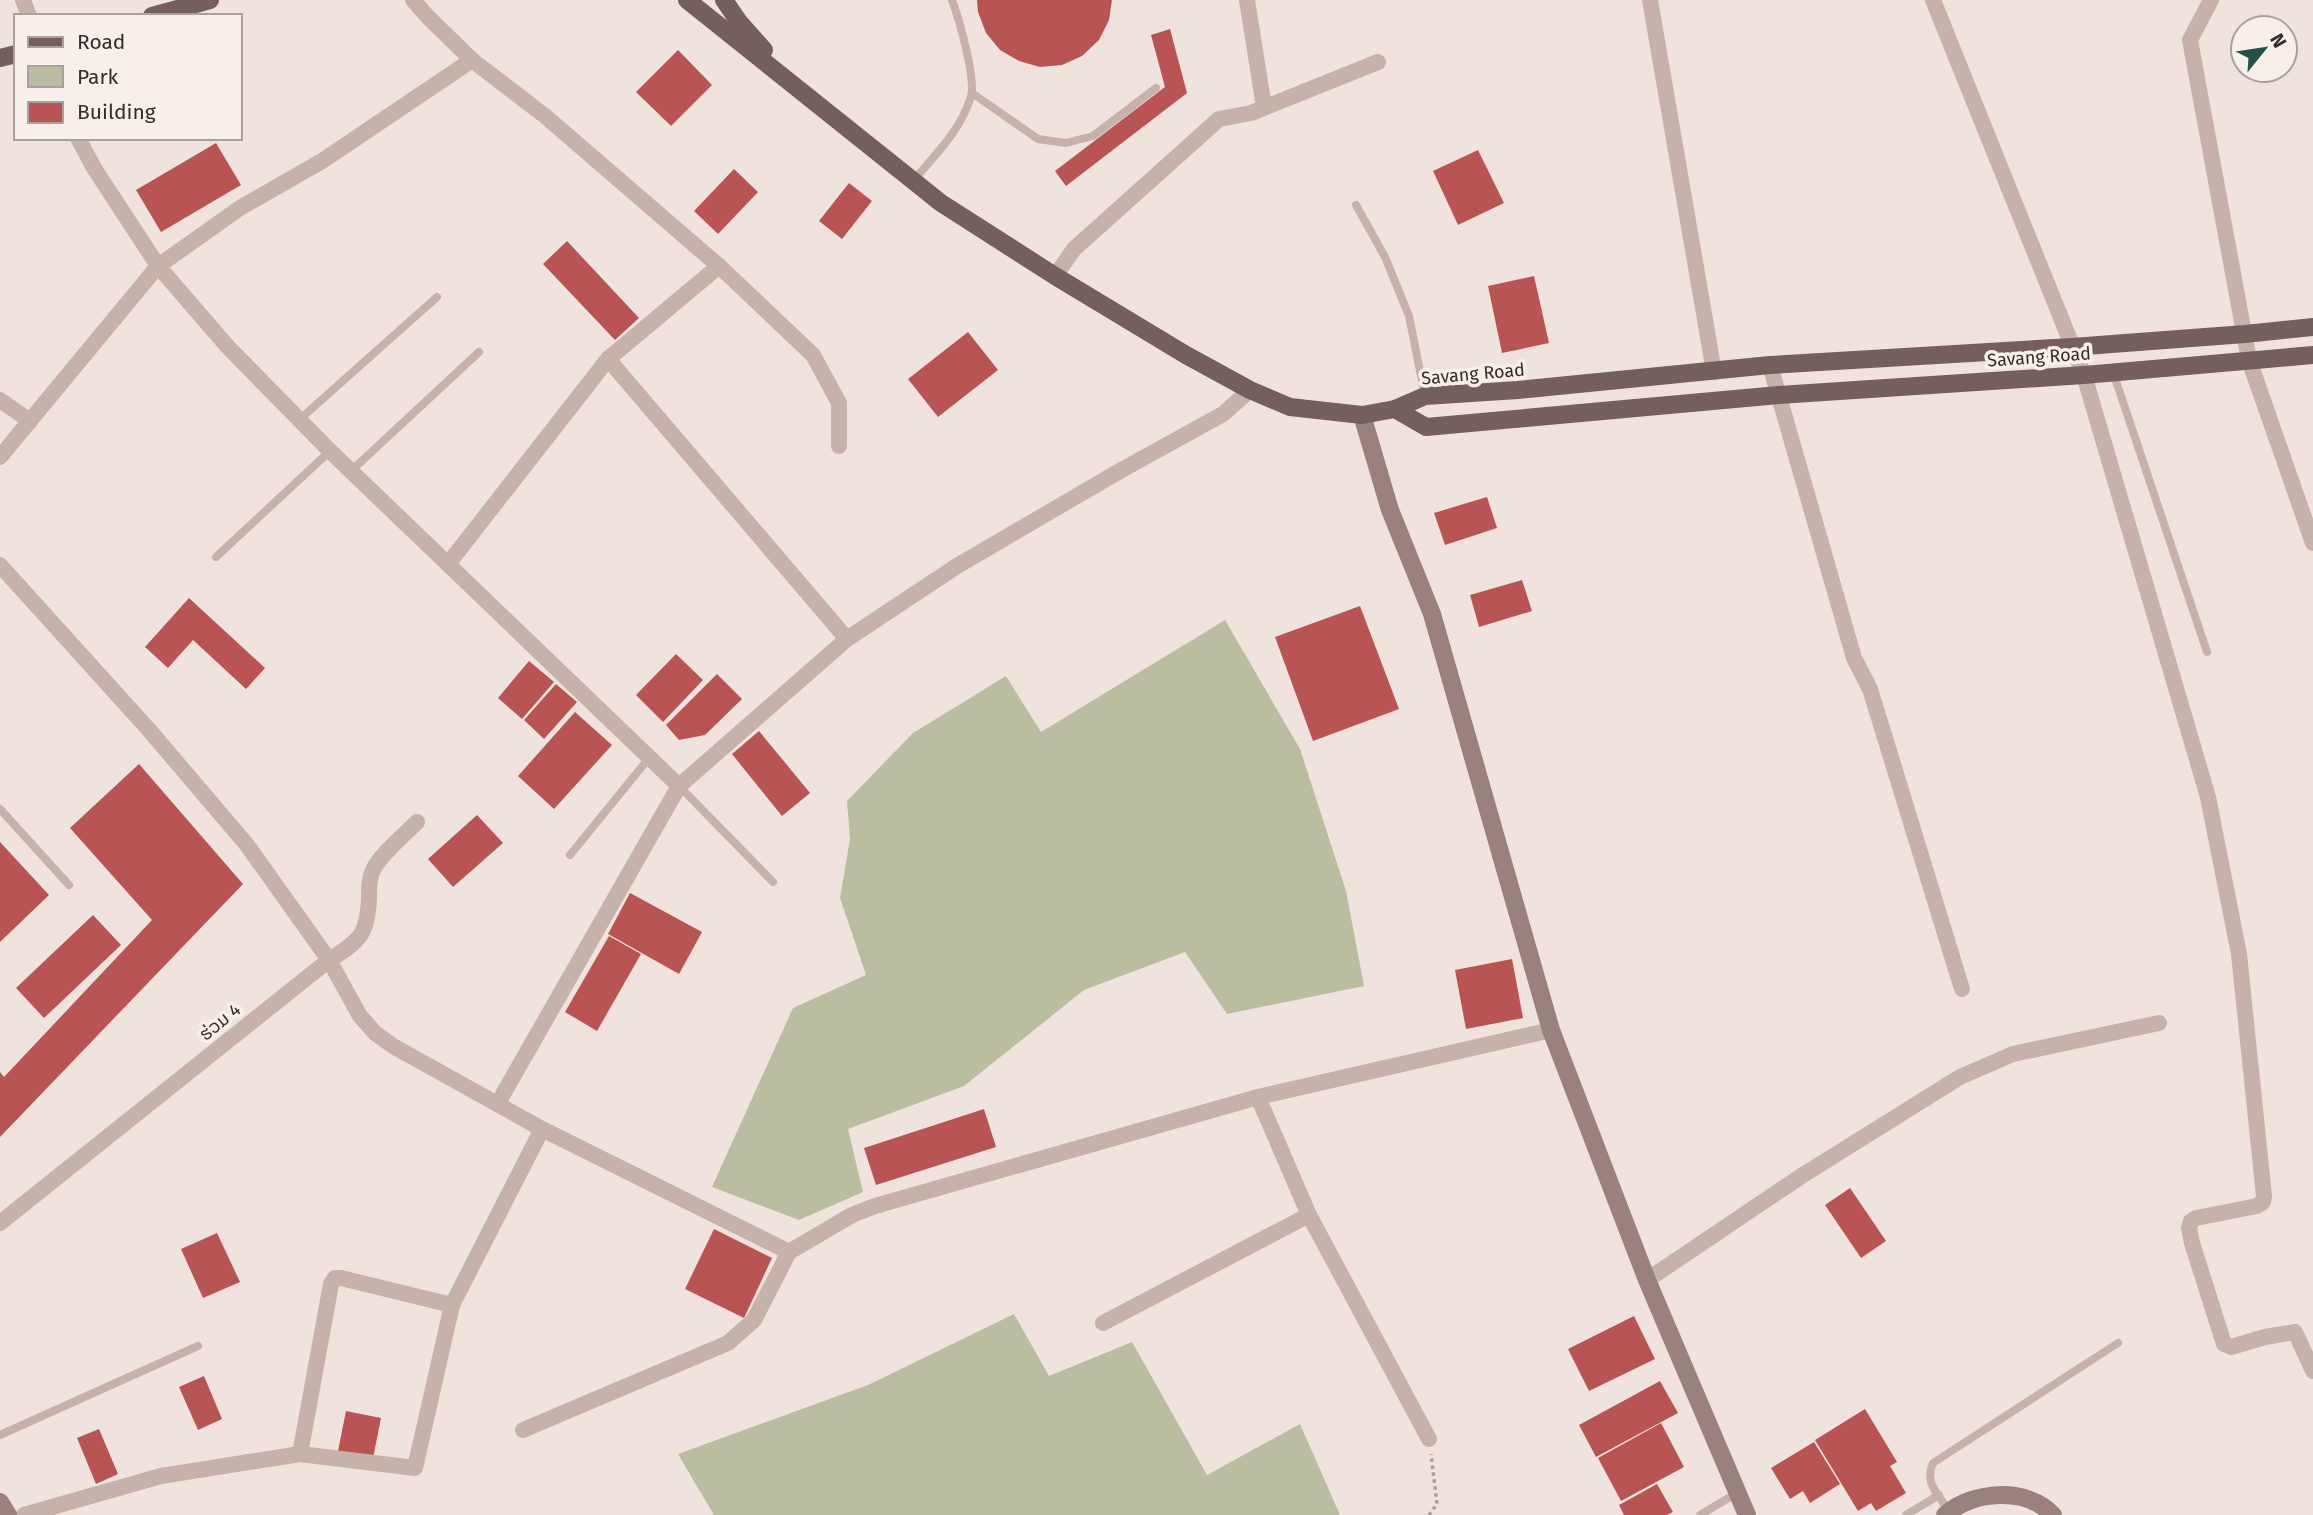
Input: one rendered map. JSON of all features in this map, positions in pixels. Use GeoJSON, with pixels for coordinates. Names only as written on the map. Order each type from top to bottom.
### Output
{"type":"FeatureCollection","features":[{"type":"Feature","properties":{"kind":"main road"},"geometry":{"type":"LineString","coordinates":[[159,14],[210,0]]}},
{"type":"Feature","properties":{"kind":"main road"},"geometry":{"type":"LineString","coordinates":[[687,0],[941,203],[1186,355],[1250,390],[1290,407],[1362,415],[1395,409]]}},
{"type":"Feature","properties":{"kind":"main road"},"geometry":{"type":"LineString","coordinates":[[724,0],[738,22],[801,92]]}},
{"type":"Feature","properties":{"kind":"main road","name":"Savang Road"},"geometry":{"type":"LineString","coordinates":[[1395,409],[1424,396],[1518,390],[1770,365],[2072,347],[2313,327]]}},
{"type":"Feature","properties":{"kind":"main road","name":"Savang Road"},"geometry":{"type":"LineString","coordinates":[[1395,409],[1426,426],[1779,395],[2084,375],[2313,355]]}},
{"type":"Feature","properties":{"kind":"street"},"geometry":{"type":"LineString","coordinates":[[414,0],[472,60],[545,116],[719,266],[813,355],[839,403],[839,446]]}},
{"type":"Feature","properties":{"kind":"street"},"geometry":{"type":"LineString","coordinates":[[1247,0],[1264,107]]}},
{"type":"Feature","properties":{"kind":"street"},"geometry":{"type":"LineString","coordinates":[[1650,0],[1714,372]]}},
{"type":"Feature","properties":{"kind":"street"},"geometry":{"type":"LineString","coordinates":[[1934,0],[2084,375],[2208,797],[2239,954],[2264,1196],[2263,1202],[2257,1206],[2191,1221],[2189,1228],[2192,1243],[2224,1344],[2231,1347],[2264,1337],[2295,1332],[2312,1367]]}},
{"type":"Feature","properties":{"kind":"street"},"geometry":{"type":"LineString","coordinates":[[2211,0],[2189,40],[2249,360],[2313,543]]}},
{"type":"Feature","properties":{"kind":"street"},"geometry":{"type":"LineString","coordinates":[[0,457],[158,266],[240,208],[322,161],[472,60]]}},
{"type":"Feature","properties":{"kind":"street"},"geometry":{"type":"LineString","coordinates":[[1055,276],[1074,249],[1219,119],[1251,113],[1378,62]]}},
{"type":"Feature","properties":{"kind":"street"},"geometry":{"type":"LineString","coordinates":[[79,140],[94,169],[158,266],[228,348],[330,451],[679,786]]}},
{"type":"Feature","properties":{"kind":"street"},"geometry":{"type":"LineString","coordinates":[[448,564],[608,359],[719,266]]}},
{"type":"Feature","properties":{"kind":"street"},"geometry":{"type":"LineString","coordinates":[[608,359],[848,639]]}},
{"type":"Feature","properties":{"kind":"street"},"geometry":{"type":"LineString","coordinates":[[1770,365],[1854,658],[1870,689],[1962,989]]}},
{"type":"Feature","properties":{"kind":"street"},"geometry":{"type":"LineString","coordinates":[[498,1104],[679,786],[848,639],[957,566],[1223,414],[1250,390]]}},
{"type":"Feature","properties":{"kind":"street"},"geometry":{"type":"LineString","coordinates":[[0,400],[30,421]]}},
{"type":"Feature","properties":{"kind":"street"},"geometry":{"type":"LineString","coordinates":[[1362,415],[1390,510],[1432,614],[1551,1030],[1647,1280],[1747,1515]]}},
{"type":"Feature","properties":{"kind":"street"},"geometry":{"type":"LineString","coordinates":[[0,565],[150,731],[247,845],[329,960],[360,1016],[375,1033],[393,1046],[542,1129],[789,1251]]}},
{"type":"Feature","properties":{"kind":"street","name":"ຮ່ວມ 4"},"geometry":{"type":"LineString","coordinates":[[0,1223],[329,960],[353,946],[365,932],[369,881],[374,868],[417,822]]}},
{"type":"Feature","properties":{"kind":"street"},"geometry":{"type":"LineString","coordinates":[[1647,1280],[1803,1175],[1960,1077],[2013,1054],[2159,1023]]}},
{"type":"Feature","properties":{"kind":"street"},"geometry":{"type":"LineString","coordinates":[[523,1430],[728,1343],[754,1320],[789,1251],[852,1215],[875,1206],[1258,1097],[1551,1030]]}},
{"type":"Feature","properties":{"kind":"street"},"geometry":{"type":"LineString","coordinates":[[1258,1097],[1309,1215],[1429,1439]]}},
{"type":"Feature","properties":{"kind":"street"},"geometry":{"type":"LineString","coordinates":[[24,1515],[161,1476],[300,1454],[415,1468],[452,1305],[542,1129]]}},
{"type":"Feature","properties":{"kind":"street"},"geometry":{"type":"LineString","coordinates":[[1103,1323],[1309,1215]]}},
{"type":"Feature","properties":{"kind":"street"},"geometry":{"type":"LineString","coordinates":[[300,1454],[331,1284],[335,1278],[452,1305]]}},
{"type":"Feature","properties":{"kind":"street"},"geometry":{"type":"LineString","coordinates":[[1947,1513],[1982,1497],[2007,1494],[2030,1499],[2053,1515]]}},
{"type":"Feature","properties":{"kind":"street"},"geometry":{"type":"LineString","coordinates":[[0,1502],[8,1515]]}},
{"type":"Feature","properties":{"kind":"lane"},"geometry":{"type":"LineString","coordinates":[[914,181],[960,123],[972,93],[963,28],[952,0]]}},
{"type":"Feature","properties":{"kind":"lane"},"geometry":{"type":"LineString","coordinates":[[972,93],[1038,139],[1066,143],[1093,136],[1156,88]]}},
{"type":"Feature","properties":{"kind":"lane"},"geometry":{"type":"LineString","coordinates":[[1356,205],[1385,257],[1409,316],[1424,396]]}},
{"type":"Feature","properties":{"kind":"lane"},"geometry":{"type":"LineString","coordinates":[[299,420],[437,297]]}},
{"type":"Feature","properties":{"kind":"lane"},"geometry":{"type":"LineString","coordinates":[[351,471],[479,352]]}},
{"type":"Feature","properties":{"kind":"lane"},"geometry":{"type":"LineString","coordinates":[[2113,372],[2207,652]]}},
{"type":"Feature","properties":{"kind":"lane"},"geometry":{"type":"LineString","coordinates":[[216,557],[330,451]]}},
{"type":"Feature","properties":{"kind":"lane"},"geometry":{"type":"LineString","coordinates":[[570,855],[649,758]]}},
{"type":"Feature","properties":{"kind":"lane"},"geometry":{"type":"LineString","coordinates":[[679,786],[773,882]]}},
{"type":"Feature","properties":{"kind":"lane"},"geometry":{"type":"LineString","coordinates":[[0,809],[69,885]]}},
{"type":"Feature","properties":{"kind":"lane"},"geometry":{"type":"LineString","coordinates":[[1947,1513],[1930,1482],[1928,1473],[1933,1462],[2118,1343]]}},
{"type":"Feature","properties":{"kind":"lane"},"geometry":{"type":"LineString","coordinates":[[0,1435],[198,1346]]}},
{"type":"Feature","properties":{"kind":"lane"},"geometry":{"type":"LineString","coordinates":[[1700,1515],[1737,1493]]}},
{"type":"Feature","properties":{"kind":"lane"},"geometry":{"type":"LineString","coordinates":[[1906,1515],[1939,1495]]}},
{"type":"Feature","properties":{"kind":"path"},"geometry":{"type":"LineString","coordinates":[[1429,1439],[1437,1504],[1429,1515]]}},
{"type":"Feature","properties":{"kind":"green space"},"geometry":{"type":"Polygon","coordinates":[[[1225,620],[1300,749],[1346,891],[1364,986],[1227,1014],[1185,952],[1084,990],[964,1086],[848,1129],[863,1192],[799,1220],[712,1187],[793,1008],[866,975],[840,898],[850,839],[847,801],[913,733],[1006,676],[1041,732],[1225,620]]]}},
{"type":"Feature","properties":{"kind":"green space"},"geometry":{"type":"Polygon","coordinates":[[[1014,1314],[1049,1376],[1132,1342],[1207,1475],[1300,1424],[1340,1515],[714,1515],[678,1454],[868,1385],[1014,1314]]]}},
{"type":"Feature","properties":{"kind":"building"},"geometry":{"type":"Polygon","coordinates":[[[977,0],[1112,0],[1109,20],[1099,40],[1082,56],[1062,65],[1040,67],[1019,61],[1000,50],[986,33],[978,12],[977,0]]]}},
{"type":"Feature","properties":{"kind":"building"},"geometry":{"type":"Polygon","coordinates":[[[1170,29],[1187,93],[1066,186],[1055,171],[1165,87],[1151,35],[1170,29]]]}},
{"type":"Feature","properties":{"kind":"building"},"geometry":{"type":"Polygon","coordinates":[[[678,50],[712,85],[671,126],[636,92],[678,50]]]}},
{"type":"Feature","properties":{"kind":"building"},"geometry":{"type":"Polygon","coordinates":[[[216,143],[241,185],[161,232],[136,190],[216,143]]]}},
{"type":"Feature","properties":{"kind":"building"},"geometry":{"type":"Polygon","coordinates":[[[1478,150],[1504,203],[1458,225],[1433,171],[1478,150]]]}},
{"type":"Feature","properties":{"kind":"building"},"geometry":{"type":"Polygon","coordinates":[[[734,169],[758,192],[718,234],[694,211],[734,169]]]}},
{"type":"Feature","properties":{"kind":"building"},"geometry":{"type":"Polygon","coordinates":[[[849,183],[872,201],[842,239],[819,221],[849,183]]]}},
{"type":"Feature","properties":{"kind":"building"},"geometry":{"type":"Polygon","coordinates":[[[567,241],[639,318],[615,340],[543,264],[567,241]]]}},
{"type":"Feature","properties":{"kind":"building"},"geometry":{"type":"Polygon","coordinates":[[[1534,276],[1549,343],[1502,353],[1488,286],[1534,276]]]}},
{"type":"Feature","properties":{"kind":"building"},"geometry":{"type":"Polygon","coordinates":[[[968,332],[998,370],[938,417],[908,379],[968,332]]]}},
{"type":"Feature","properties":{"kind":"building"},"geometry":{"type":"Polygon","coordinates":[[[1487,497],[1497,528],[1445,545],[1434,513],[1487,497]]]}},
{"type":"Feature","properties":{"kind":"building"},"geometry":{"type":"Polygon","coordinates":[[[1522,580],[1532,611],[1479,627],[1470,595],[1522,580]]]}},
{"type":"Feature","properties":{"kind":"building"},"geometry":{"type":"Polygon","coordinates":[[[189,598],[265,668],[246,689],[193,640],[168,668],[145,647],[189,598]]]}},
{"type":"Feature","properties":{"kind":"building"},"geometry":{"type":"Polygon","coordinates":[[[1360,606],[1399,709],[1313,741],[1275,637],[1360,606]]]}},
{"type":"Feature","properties":{"kind":"building"},"geometry":{"type":"Polygon","coordinates":[[[676,654],[703,680],[663,722],[636,695],[676,654]]]}},
{"type":"Feature","properties":{"kind":"building"},"geometry":{"type":"Polygon","coordinates":[[[529,661],[554,682],[522,719],[498,698],[529,661]]]}},
{"type":"Feature","properties":{"kind":"building"},"geometry":{"type":"Polygon","coordinates":[[[717,674],[742,699],[705,735],[679,740],[666,725],[717,674]]]}},
{"type":"Feature","properties":{"kind":"building"},"geometry":{"type":"Polygon","coordinates":[[[556,684],[577,702],[544,739],[524,720],[556,684]]]}},
{"type":"Feature","properties":{"kind":"building"},"geometry":{"type":"Polygon","coordinates":[[[575,712],[612,745],[554,809],[518,776],[575,712]]]}},
{"type":"Feature","properties":{"kind":"building"},"geometry":{"type":"Polygon","coordinates":[[[759,731],[810,793],[782,816],[732,754],[759,731]]]}},
{"type":"Feature","properties":{"kind":"building"},"geometry":{"type":"Polygon","coordinates":[[[139,764],[243,884],[0,1137],[0,1072],[4,1077],[152,920],[70,828],[139,764]]]}},
{"type":"Feature","properties":{"kind":"building"},"geometry":{"type":"Polygon","coordinates":[[[477,815],[503,843],[453,887],[428,859],[477,815]]]}},
{"type":"Feature","properties":{"kind":"building"},"geometry":{"type":"Polygon","coordinates":[[[0,842],[49,895],[0,942],[0,842]]]}},
{"type":"Feature","properties":{"kind":"building"},"geometry":{"type":"Polygon","coordinates":[[[630,893],[702,932],[679,974],[608,934],[630,893]]]}},
{"type":"Feature","properties":{"kind":"building"},"geometry":{"type":"Polygon","coordinates":[[[93,915],[121,945],[44,1018],[16,988],[93,915]]]}},
{"type":"Feature","properties":{"kind":"building"},"geometry":{"type":"Polygon","coordinates":[[[609,936],[641,954],[597,1031],[565,1012],[609,936]]]}},
{"type":"Feature","properties":{"kind":"building"},"geometry":{"type":"Polygon","coordinates":[[[1512,959],[1523,1018],[1466,1029],[1455,970],[1512,959]]]}},
{"type":"Feature","properties":{"kind":"building"},"geometry":{"type":"Polygon","coordinates":[[[984,1109],[996,1147],[876,1185],[864,1148],[984,1109]]]}},
{"type":"Feature","properties":{"kind":"building"},"geometry":{"type":"Polygon","coordinates":[[[1850,1188],[1886,1241],[1861,1258],[1825,1205],[1850,1188]]]}},
{"type":"Feature","properties":{"kind":"building"},"geometry":{"type":"Polygon","coordinates":[[[714,1229],[772,1258],[744,1318],[685,1289],[714,1229]]]}},
{"type":"Feature","properties":{"kind":"building"},"geometry":{"type":"Polygon","coordinates":[[[217,1233],[240,1282],[203,1298],[181,1249],[217,1233]]]}},
{"type":"Feature","properties":{"kind":"building"},"geometry":{"type":"Polygon","coordinates":[[[1634,1316],[1655,1359],[1589,1391],[1568,1349],[1634,1316]]]}},
{"type":"Feature","properties":{"kind":"building"},"geometry":{"type":"Polygon","coordinates":[[[204,1376],[222,1419],[198,1430],[179,1387],[204,1376]]]}},
{"type":"Feature","properties":{"kind":"building"},"geometry":{"type":"Polygon","coordinates":[[[1660,1381],[1678,1413],[1596,1457],[1579,1425],[1660,1381]]]}},
{"type":"Feature","properties":{"kind":"building"},"geometry":{"type":"Polygon","coordinates":[[[1865,1409],[1897,1462],[1890,1466],[1906,1493],[1876,1511],[1871,1503],[1858,1511],[1815,1440],[1865,1409]]]}},
{"type":"Feature","properties":{"kind":"building"},"geometry":{"type":"Polygon","coordinates":[[[346,1411],[381,1418],[373,1458],[338,1451],[346,1411]]]}},
{"type":"Feature","properties":{"kind":"building"},"geometry":{"type":"Polygon","coordinates":[[[1661,1423],[1684,1467],[1621,1501],[1598,1458],[1661,1423]]]}},
{"type":"Feature","properties":{"kind":"building"},"geometry":{"type":"Polygon","coordinates":[[[99,1429],[118,1474],[96,1484],[77,1438],[99,1429]]]}},
{"type":"Feature","properties":{"kind":"building"},"geometry":{"type":"Polygon","coordinates":[[[1814,1442],[1840,1484],[1810,1503],[1803,1491],[1790,1499],[1771,1468],[1814,1442]]]}},
{"type":"Feature","properties":{"kind":"building"},"geometry":{"type":"Polygon","coordinates":[[[1657,1484],[1673,1512],[1667,1515],[1624,1515],[1619,1505],[1657,1484]]]}}]}
